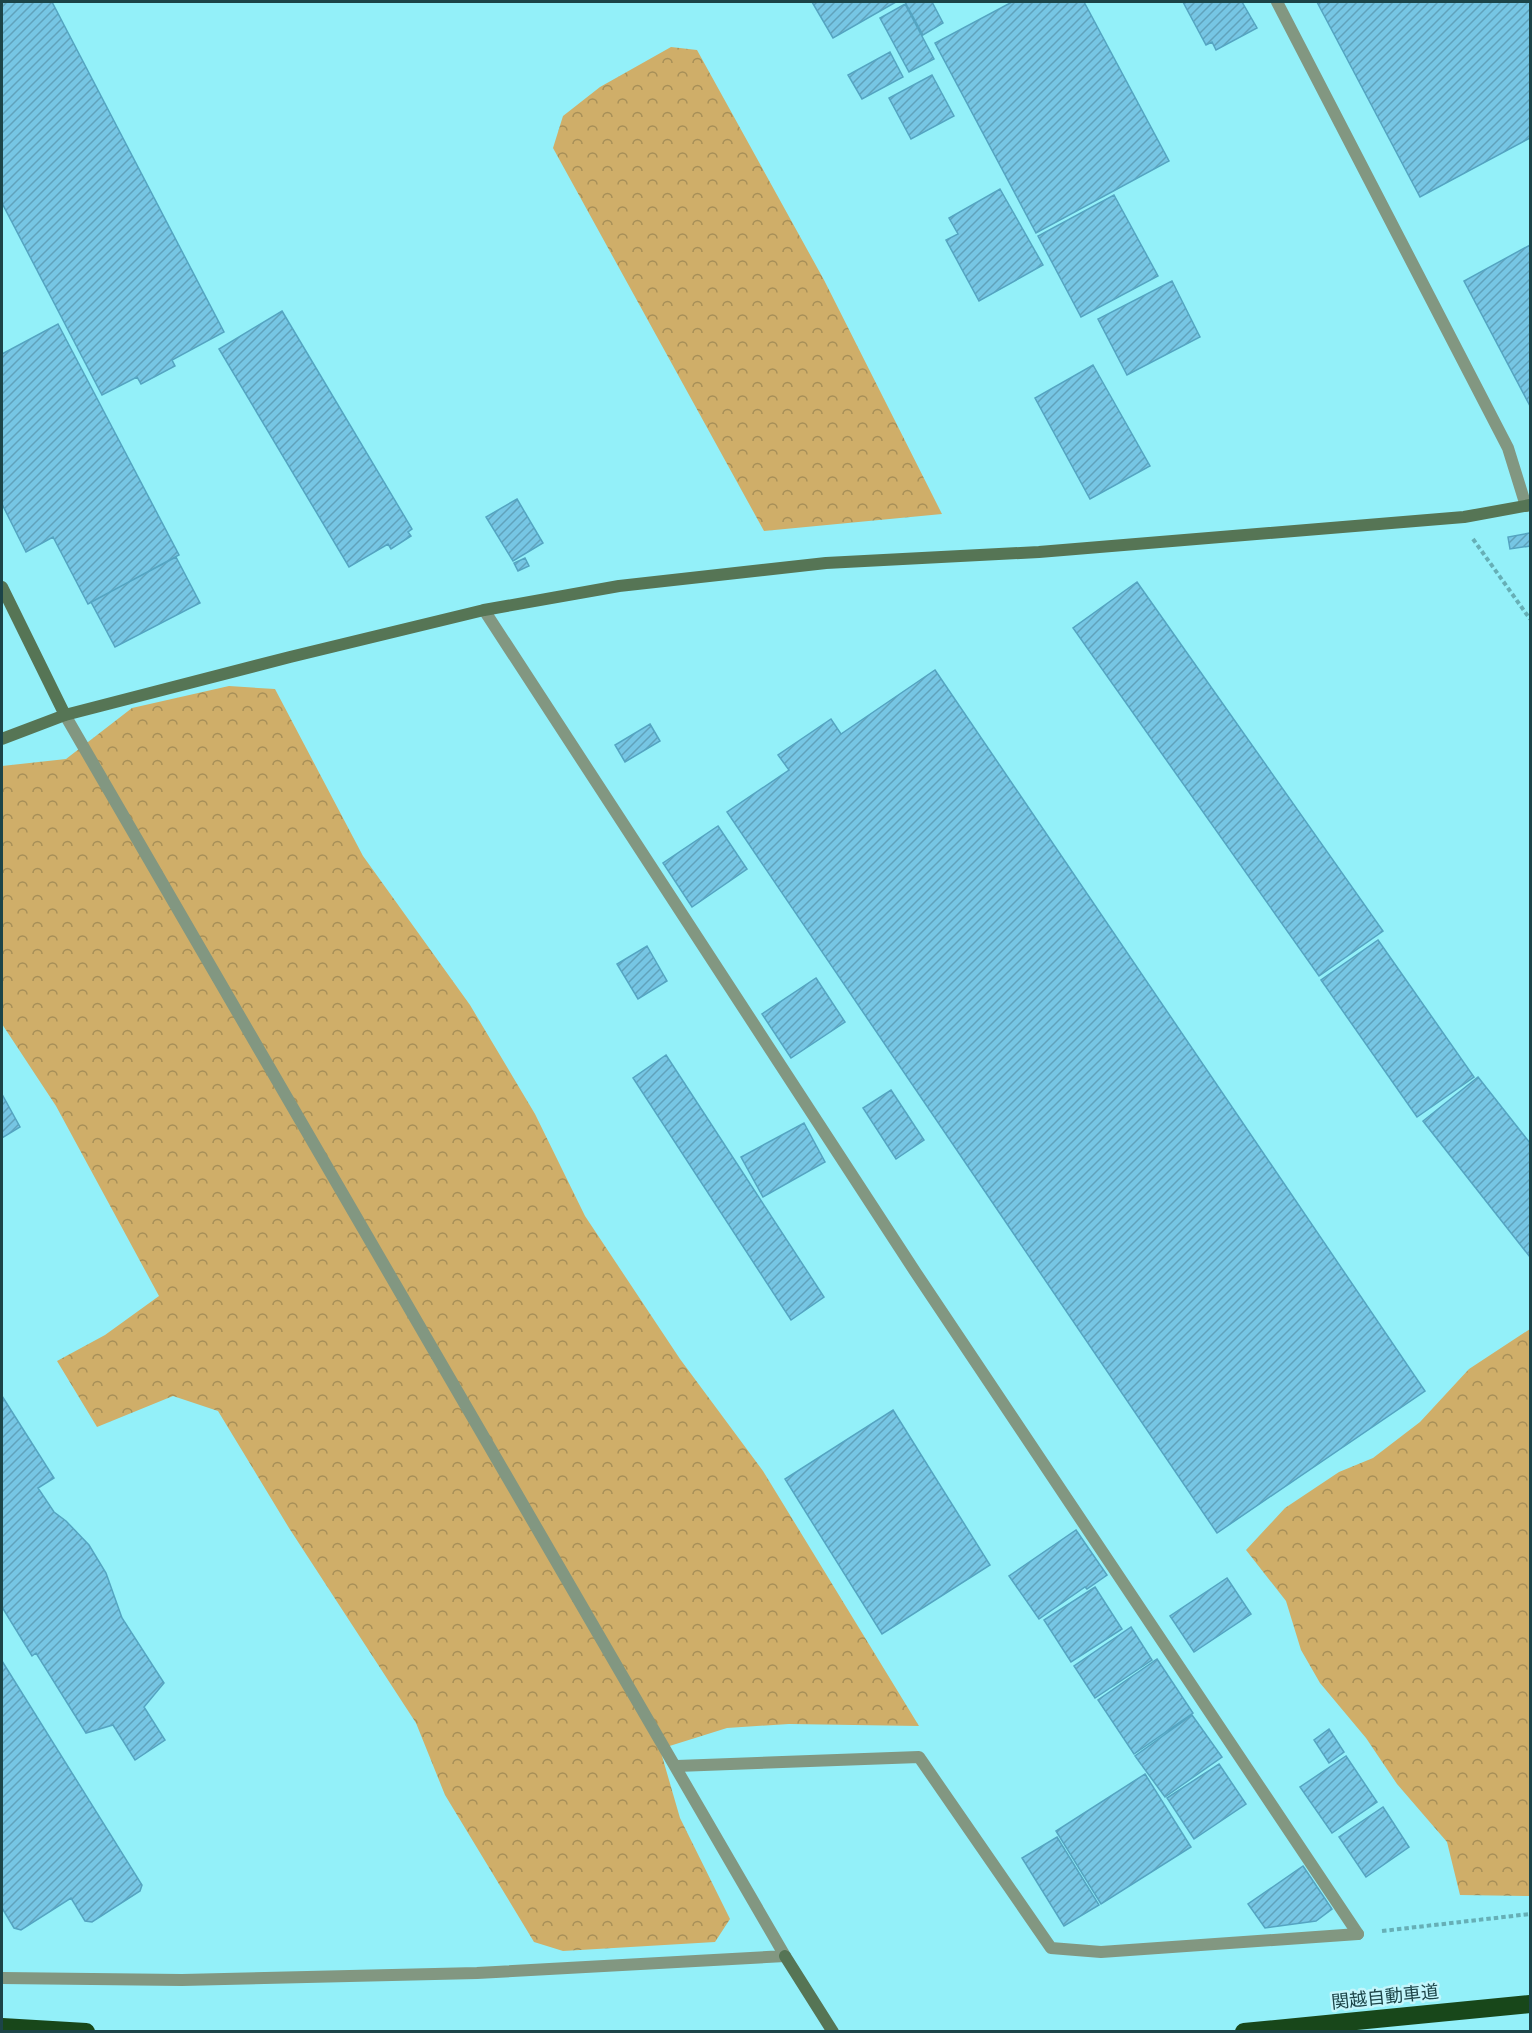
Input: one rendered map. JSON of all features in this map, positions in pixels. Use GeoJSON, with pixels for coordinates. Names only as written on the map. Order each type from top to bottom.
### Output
{"type":"FeatureCollection","features":[{"type":"Feature","properties":{"kind":"highway","name":"関越自動車道"},"geometry":{"type":"LineString","coordinates":[[1244,2031],[1530,2004]]}},
{"type":"Feature","properties":{"kind":"highway"},"geometry":{"type":"LineString","coordinates":[[2,2027],[86,2031]]}},
{"type":"Feature","properties":{"kind":"street"},"geometry":{"type":"LineString","coordinates":[[2,739],[65,715],[484,610],[619,586],[826,563],[1039,552],[1464,517],[1528,506],[1508,448],[1277,2]]}},
{"type":"Feature","properties":{"kind":"street"},"geometry":{"type":"LineString","coordinates":[[2,587],[65,715],[677,1766],[785,1956],[833,2031]]}},
{"type":"Feature","properties":{"kind":"street"},"geometry":{"type":"LineString","coordinates":[[484,610],[916,1273],[1358,1934],[1101,1952],[1051,1948],[919,1757],[677,1766]]}},
{"type":"Feature","properties":{"kind":"street"},"geometry":{"type":"LineString","coordinates":[[2,1978],[182,1980],[477,1973],[785,1956]]}},
{"type":"Feature","properties":{"kind":"path"},"geometry":{"type":"LineString","coordinates":[[1464,517],[1469,534],[1530,619]]}},
{"type":"Feature","properties":{"kind":"path"},"geometry":{"type":"LineString","coordinates":[[1358,1934],[1530,1914]]}},
{"type":"Feature","properties":{"kind":"green space"},"geometry":{"type":"Polygon","coordinates":[[[671,47],[697,50],[824,280],[942,514],[764,531],[553,148],[563,116],[600,87],[671,47]]]}},
{"type":"Feature","properties":{"kind":"green space"},"geometry":{"type":"Polygon","coordinates":[[[229,686],[275,689],[363,856],[470,1005],[535,1114],[585,1216],[680,1359],[763,1471],[919,1726],[789,1724],[727,1728],[660,1749],[680,1818],[730,1919],[715,1942],[563,1951],[534,1942],[445,1795],[416,1723],[289,1528],[218,1411],[173,1396],[97,1427],[57,1361],[105,1335],[159,1296],[56,1106],[2,1024],[2,766],[66,759],[132,708],[229,686]]]}},
{"type":"Feature","properties":{"kind":"green space"},"geometry":{"type":"Polygon","coordinates":[[[1530,1329],[1530,1896],[1460,1895],[1447,1842],[1397,1784],[1366,1738],[1320,1683],[1301,1650],[1286,1601],[1246,1550],[1285,1508],[1339,1472],[1373,1458],[1420,1422],[1469,1369],[1530,1329]]]}},
{"type":"Feature","properties":{"kind":"building"},"geometry":{"type":"Polygon","coordinates":[[[2,2],[52,2],[224,332],[172,360],[175,366],[141,384],[137,377],[102,395],[2,203],[2,2]]]}},
{"type":"Feature","properties":{"kind":"building"},"geometry":{"type":"Polygon","coordinates":[[[812,2],[896,2],[833,38],[812,2]]]}},
{"type":"Feature","properties":{"kind":"building"},"geometry":{"type":"Polygon","coordinates":[[[905,2],[932,2],[943,23],[923,35],[905,2]]]}},
{"type":"Feature","properties":{"kind":"building"},"geometry":{"type":"Polygon","coordinates":[[[1012,2],[1084,2],[1169,161],[1036,233],[935,43],[1012,2]]]}},
{"type":"Feature","properties":{"kind":"building"},"geometry":{"type":"Polygon","coordinates":[[[1183,2],[1242,2],[1257,28],[1216,50],[1212,42],[1206,45],[1183,2]]]}},
{"type":"Feature","properties":{"kind":"building"},"geometry":{"type":"Polygon","coordinates":[[[1317,2],[1530,2],[1530,138],[1420,197],[1317,2]]]}},
{"type":"Feature","properties":{"kind":"building"},"geometry":{"type":"Polygon","coordinates":[[[905,4],[934,59],[909,72],[880,18],[905,4]]]}},
{"type":"Feature","properties":{"kind":"building"},"geometry":{"type":"Polygon","coordinates":[[[890,52],[903,77],[862,99],[848,75],[890,52]]]}},
{"type":"Feature","properties":{"kind":"building"},"geometry":{"type":"Polygon","coordinates":[[[932,75],[954,116],[911,139],[889,98],[932,75]]]}},
{"type":"Feature","properties":{"kind":"building"},"geometry":{"type":"Polygon","coordinates":[[[1000,189],[1043,265],[979,301],[946,240],[958,234],[949,218],[1000,189]]]}},
{"type":"Feature","properties":{"kind":"building"},"geometry":{"type":"Polygon","coordinates":[[[1114,195],[1158,276],[1081,317],[1038,236],[1114,195]]]}},
{"type":"Feature","properties":{"kind":"building"},"geometry":{"type":"Polygon","coordinates":[[[1530,245],[1530,406],[1464,281],[1530,245]]]}},
{"type":"Feature","properties":{"kind":"building"},"geometry":{"type":"Polygon","coordinates":[[[1172,281],[1200,337],[1127,375],[1098,319],[1172,281]]]}},
{"type":"Feature","properties":{"kind":"building"},"geometry":{"type":"Polygon","coordinates":[[[282,311],[412,529],[408,532],[411,536],[391,549],[388,544],[349,567],[219,349],[282,311]]]}},
{"type":"Feature","properties":{"kind":"building"},"geometry":{"type":"Polygon","coordinates":[[[58,324],[179,555],[88,604],[53,537],[26,552],[2,504],[2,354],[58,324]]]}},
{"type":"Feature","properties":{"kind":"building"},"geometry":{"type":"Polygon","coordinates":[[[1093,365],[1150,466],[1090,499],[1035,398],[1093,365]]]}},
{"type":"Feature","properties":{"kind":"building"},"geometry":{"type":"Polygon","coordinates":[[[517,499],[543,543],[513,561],[486,517],[517,499]]]}},
{"type":"Feature","properties":{"kind":"building"},"geometry":{"type":"Polygon","coordinates":[[[1530,533],[1530,546],[1510,549],[1508,537],[1530,533]]]}},
{"type":"Feature","properties":{"kind":"building"},"geometry":{"type":"Polygon","coordinates":[[[176,557],[200,603],[115,647],[91,602],[176,557]]]}},
{"type":"Feature","properties":{"kind":"building"},"geometry":{"type":"Polygon","coordinates":[[[525,558],[529,566],[518,571],[514,563],[525,558]]]}},
{"type":"Feature","properties":{"kind":"building"},"geometry":{"type":"Polygon","coordinates":[[[1137,582],[1383,931],[1319,976],[1073,628],[1137,582]]]}},
{"type":"Feature","properties":{"kind":"building"},"geometry":{"type":"Polygon","coordinates":[[[935,670],[1425,1391],[1217,1533],[727,812],[789,770],[778,755],[831,719],[841,734],[935,670]]]}},
{"type":"Feature","properties":{"kind":"building"},"geometry":{"type":"Polygon","coordinates":[[[650,724],[660,741],[625,762],[615,745],[650,724]]]}},
{"type":"Feature","properties":{"kind":"building"},"geometry":{"type":"Polygon","coordinates":[[[718,826],[747,869],[692,907],[663,863],[718,826]]]}},
{"type":"Feature","properties":{"kind":"building"},"geometry":{"type":"Polygon","coordinates":[[[1378,940],[1474,1077],[1417,1117],[1321,980],[1378,940]]]}},
{"type":"Feature","properties":{"kind":"building"},"geometry":{"type":"Polygon","coordinates":[[[647,946],[667,981],[638,999],[617,964],[647,946]]]}},
{"type":"Feature","properties":{"kind":"building"},"geometry":{"type":"Polygon","coordinates":[[[816,978],[845,1022],[791,1058],[762,1014],[816,978]]]}},
{"type":"Feature","properties":{"kind":"building"},"geometry":{"type":"Polygon","coordinates":[[[666,1055],[824,1297],[791,1320],[633,1078],[666,1055]]]}},
{"type":"Feature","properties":{"kind":"building"},"geometry":{"type":"Polygon","coordinates":[[[1478,1077],[1530,1143],[1530,1257],[1423,1121],[1478,1077]]]}},
{"type":"Feature","properties":{"kind":"building"},"geometry":{"type":"Polygon","coordinates":[[[891,1090],[924,1140],[896,1159],[863,1108],[891,1090]]]}},
{"type":"Feature","properties":{"kind":"building"},"geometry":{"type":"Polygon","coordinates":[[[2,1097],[20,1127],[2,1138],[2,1097]]]}},
{"type":"Feature","properties":{"kind":"building"},"geometry":{"type":"Polygon","coordinates":[[[804,1123],[825,1162],[763,1197],[741,1157],[804,1123]]]}},
{"type":"Feature","properties":{"kind":"building"},"geometry":{"type":"Polygon","coordinates":[[[2,1396],[54,1478],[38,1488],[54,1512],[89,1545],[106,1573],[122,1618],[164,1683],[144,1707],[165,1740],[135,1760],[113,1725],[86,1733],[36,1653],[32,1656],[2,1607],[2,1396]]]}},
{"type":"Feature","properties":{"kind":"building"},"geometry":{"type":"Polygon","coordinates":[[[893,1410],[990,1565],[882,1634],[785,1479],[893,1410]]]}},
{"type":"Feature","properties":{"kind":"building"},"geometry":{"type":"Polygon","coordinates":[[[1076,1530],[1107,1575],[1087,1589],[1085,1587],[1039,1619],[1009,1576],[1076,1530]]]}},
{"type":"Feature","properties":{"kind":"building"},"geometry":{"type":"Polygon","coordinates":[[[1227,1578],[1251,1614],[1194,1652],[1170,1616],[1227,1578]]]}},
{"type":"Feature","properties":{"kind":"building"},"geometry":{"type":"Polygon","coordinates":[[[1095,1587],[1122,1629],[1071,1662],[1044,1620],[1095,1587]]]}},
{"type":"Feature","properties":{"kind":"building"},"geometry":{"type":"Polygon","coordinates":[[[1131,1627],[1152,1660],[1095,1698],[1074,1666],[1131,1627]]]}},
{"type":"Feature","properties":{"kind":"building"},"geometry":{"type":"Polygon","coordinates":[[[1157,1659],[1193,1713],[1134,1754],[1098,1700],[1157,1659]]]}},
{"type":"Feature","properties":{"kind":"building"},"geometry":{"type":"Polygon","coordinates":[[[2,1661],[142,1885],[140,1891],[92,1922],[85,1921],[71,1898],[21,1930],[14,1928],[2,1908],[2,1661]]]}},
{"type":"Feature","properties":{"kind":"building"},"geometry":{"type":"Polygon","coordinates":[[[1192,1715],[1222,1757],[1165,1797],[1135,1756],[1192,1715]]]}},
{"type":"Feature","properties":{"kind":"building"},"geometry":{"type":"Polygon","coordinates":[[[1329,1729],[1344,1752],[1329,1763],[1314,1740],[1329,1729]]]}},
{"type":"Feature","properties":{"kind":"building"},"geometry":{"type":"Polygon","coordinates":[[[1346,1756],[1377,1802],[1332,1833],[1300,1787],[1346,1756]]]}},
{"type":"Feature","properties":{"kind":"building"},"geometry":{"type":"Polygon","coordinates":[[[1219,1764],[1246,1804],[1194,1839],[1167,1798],[1219,1764]]]}},
{"type":"Feature","properties":{"kind":"building"},"geometry":{"type":"Polygon","coordinates":[[[1145,1774],[1191,1847],[1101,1904],[1056,1831],[1145,1774]]]}},
{"type":"Feature","properties":{"kind":"building"},"geometry":{"type":"Polygon","coordinates":[[[1383,1807],[1409,1847],[1366,1877],[1339,1837],[1383,1807]]]}},
{"type":"Feature","properties":{"kind":"building"},"geometry":{"type":"Polygon","coordinates":[[[1057,1837],[1099,1905],[1064,1926],[1022,1858],[1057,1837]]]}},
{"type":"Feature","properties":{"kind":"building"},"geometry":{"type":"Polygon","coordinates":[[[1303,1866],[1332,1909],[1316,1921],[1265,1928],[1248,1904],[1303,1866]]]}}]}
